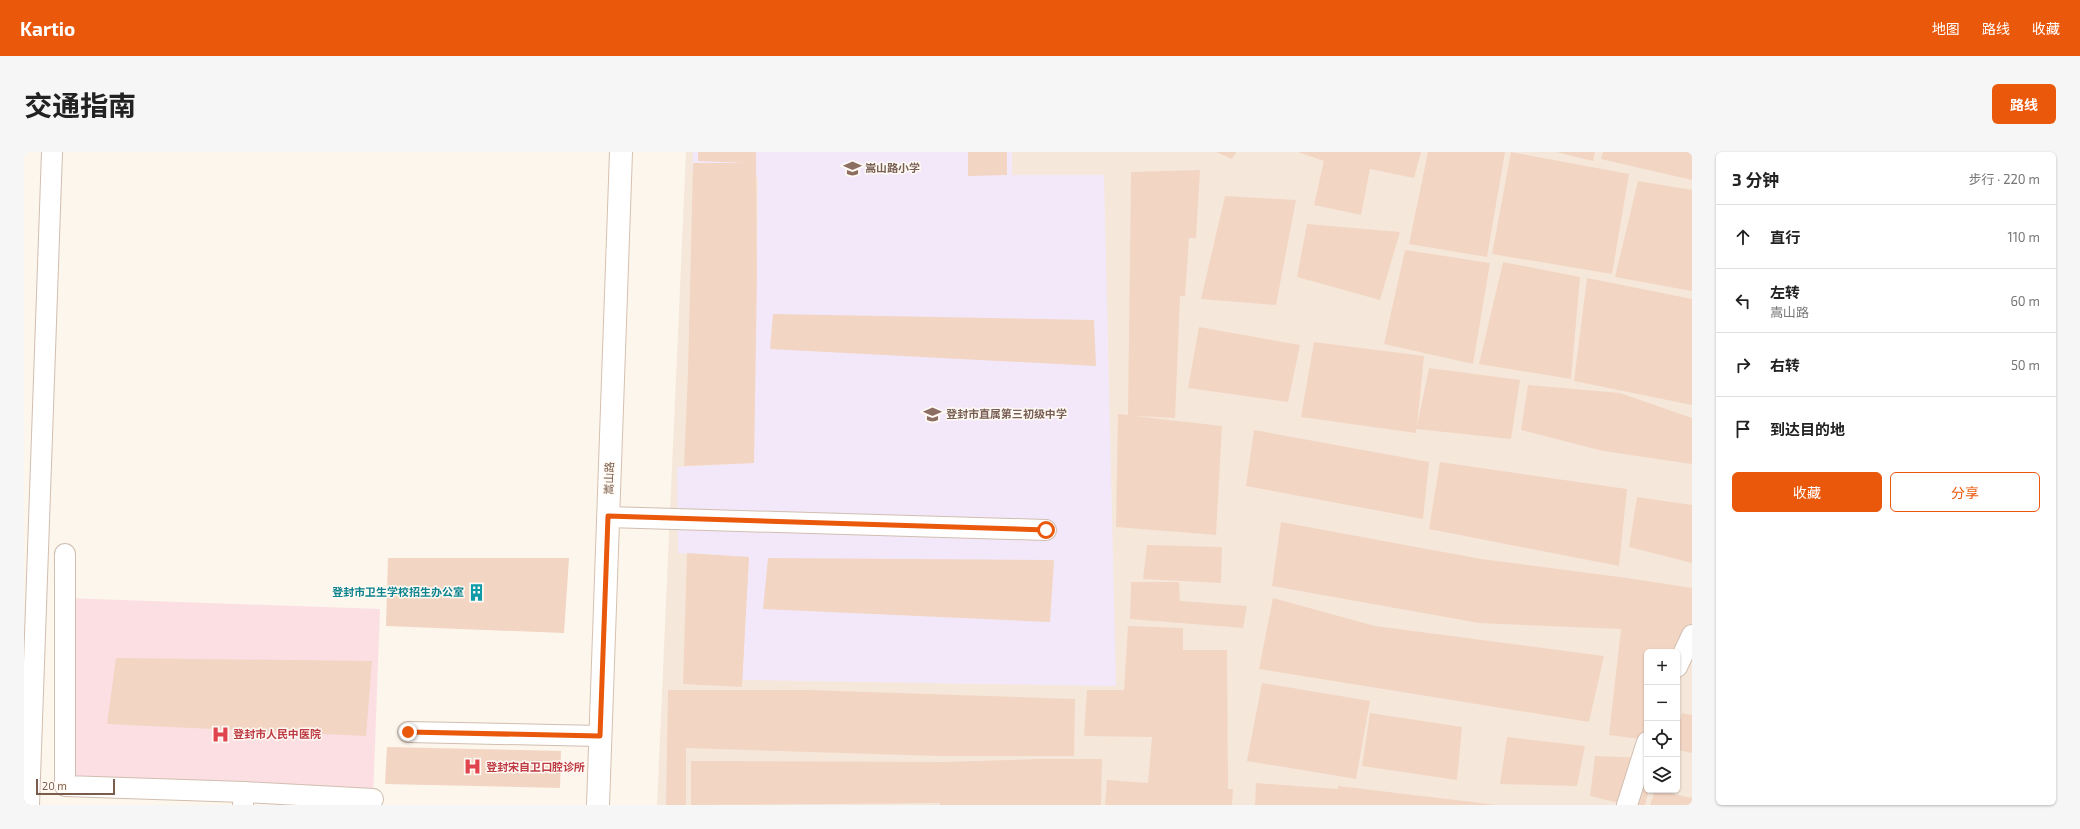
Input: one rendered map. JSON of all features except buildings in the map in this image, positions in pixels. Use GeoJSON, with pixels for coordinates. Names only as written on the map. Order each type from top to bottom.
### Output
{"type":"FeatureCollection","features":[{"type":"Feature","properties":{"kind":"street"},"geometry":{"type":"LineString","coordinates":[[29,805],[52,152]]}},
{"type":"Feature","properties":{"kind":"street","name":"嵩山路"},"geometry":{"type":"LineString","coordinates":[[598,805],[621,152]]}},
{"type":"Feature","properties":{"kind":"street"},"geometry":{"type":"LineString","coordinates":[[608,516],[1046,530]]}},
{"type":"Feature","properties":{"kind":"street"},"geometry":{"type":"LineString","coordinates":[[66,554],[66,786],[243,799],[373,799]]}},
{"type":"Feature","properties":{"kind":"street"},"geometry":{"type":"LineString","coordinates":[[1680,661],[1692,635]]}},
{"type":"Feature","properties":{"kind":"street"},"geometry":{"type":"LineString","coordinates":[[408,732],[600,736]]}},
{"type":"Feature","properties":{"kind":"street"},"geometry":{"type":"LineString","coordinates":[[1627,805],[1644,751]]}},
{"type":"Feature","properties":{"kind":"shaded area"},"geometry":{"type":"Polygon","coordinates":[[[686,152],[1692,152],[1692,805],[657,805],[686,152]]]}},
{"type":"Feature","properties":{"kind":"shaded area","name":"登封市直属第三初级中学"},"geometry":{"type":"Polygon","coordinates":[[[693,152],[1012,152],[1012,175],[1104,175],[1116,686],[742,680],[749,557],[678,553],[677,467],[754,463],[758,177],[692,173],[693,152]]]}},
{"type":"Feature","properties":{"kind":"shaded area","name":"登封市人民中医院"},"geometry":{"type":"Polygon","coordinates":[[[65,598],[380,609],[373,799],[65,786],[65,598]]]}},
{"type":"Feature","properties":{"kind":"place","name":"嵩山路小学"},"geometry":{"type":"Point","coordinates":[852,168]}},
{"type":"Feature","properties":{"kind":"place","name":"登封市直属第三初级中学"},"geometry":{"type":"Point","coordinates":[933,414]}},
{"type":"Feature","properties":{"kind":"place","name":"登封市卫生学校招生办公室"},"geometry":{"type":"Point","coordinates":[477,592]}},
{"type":"Feature","properties":{"kind":"place","name":"登封市人民中医院"},"geometry":{"type":"Point","coordinates":[220,734]}},
{"type":"Feature","properties":{"kind":"place","name":"登封宋自卫口腔诊所"},"geometry":{"type":"Point","coordinates":[473,767]}},
{"type":"Feature","properties":{"kind":"route"},"geometry":{"type":"LineString","coordinates":[[408,732],[600,736],[608,516],[1046,530]]}}]}
